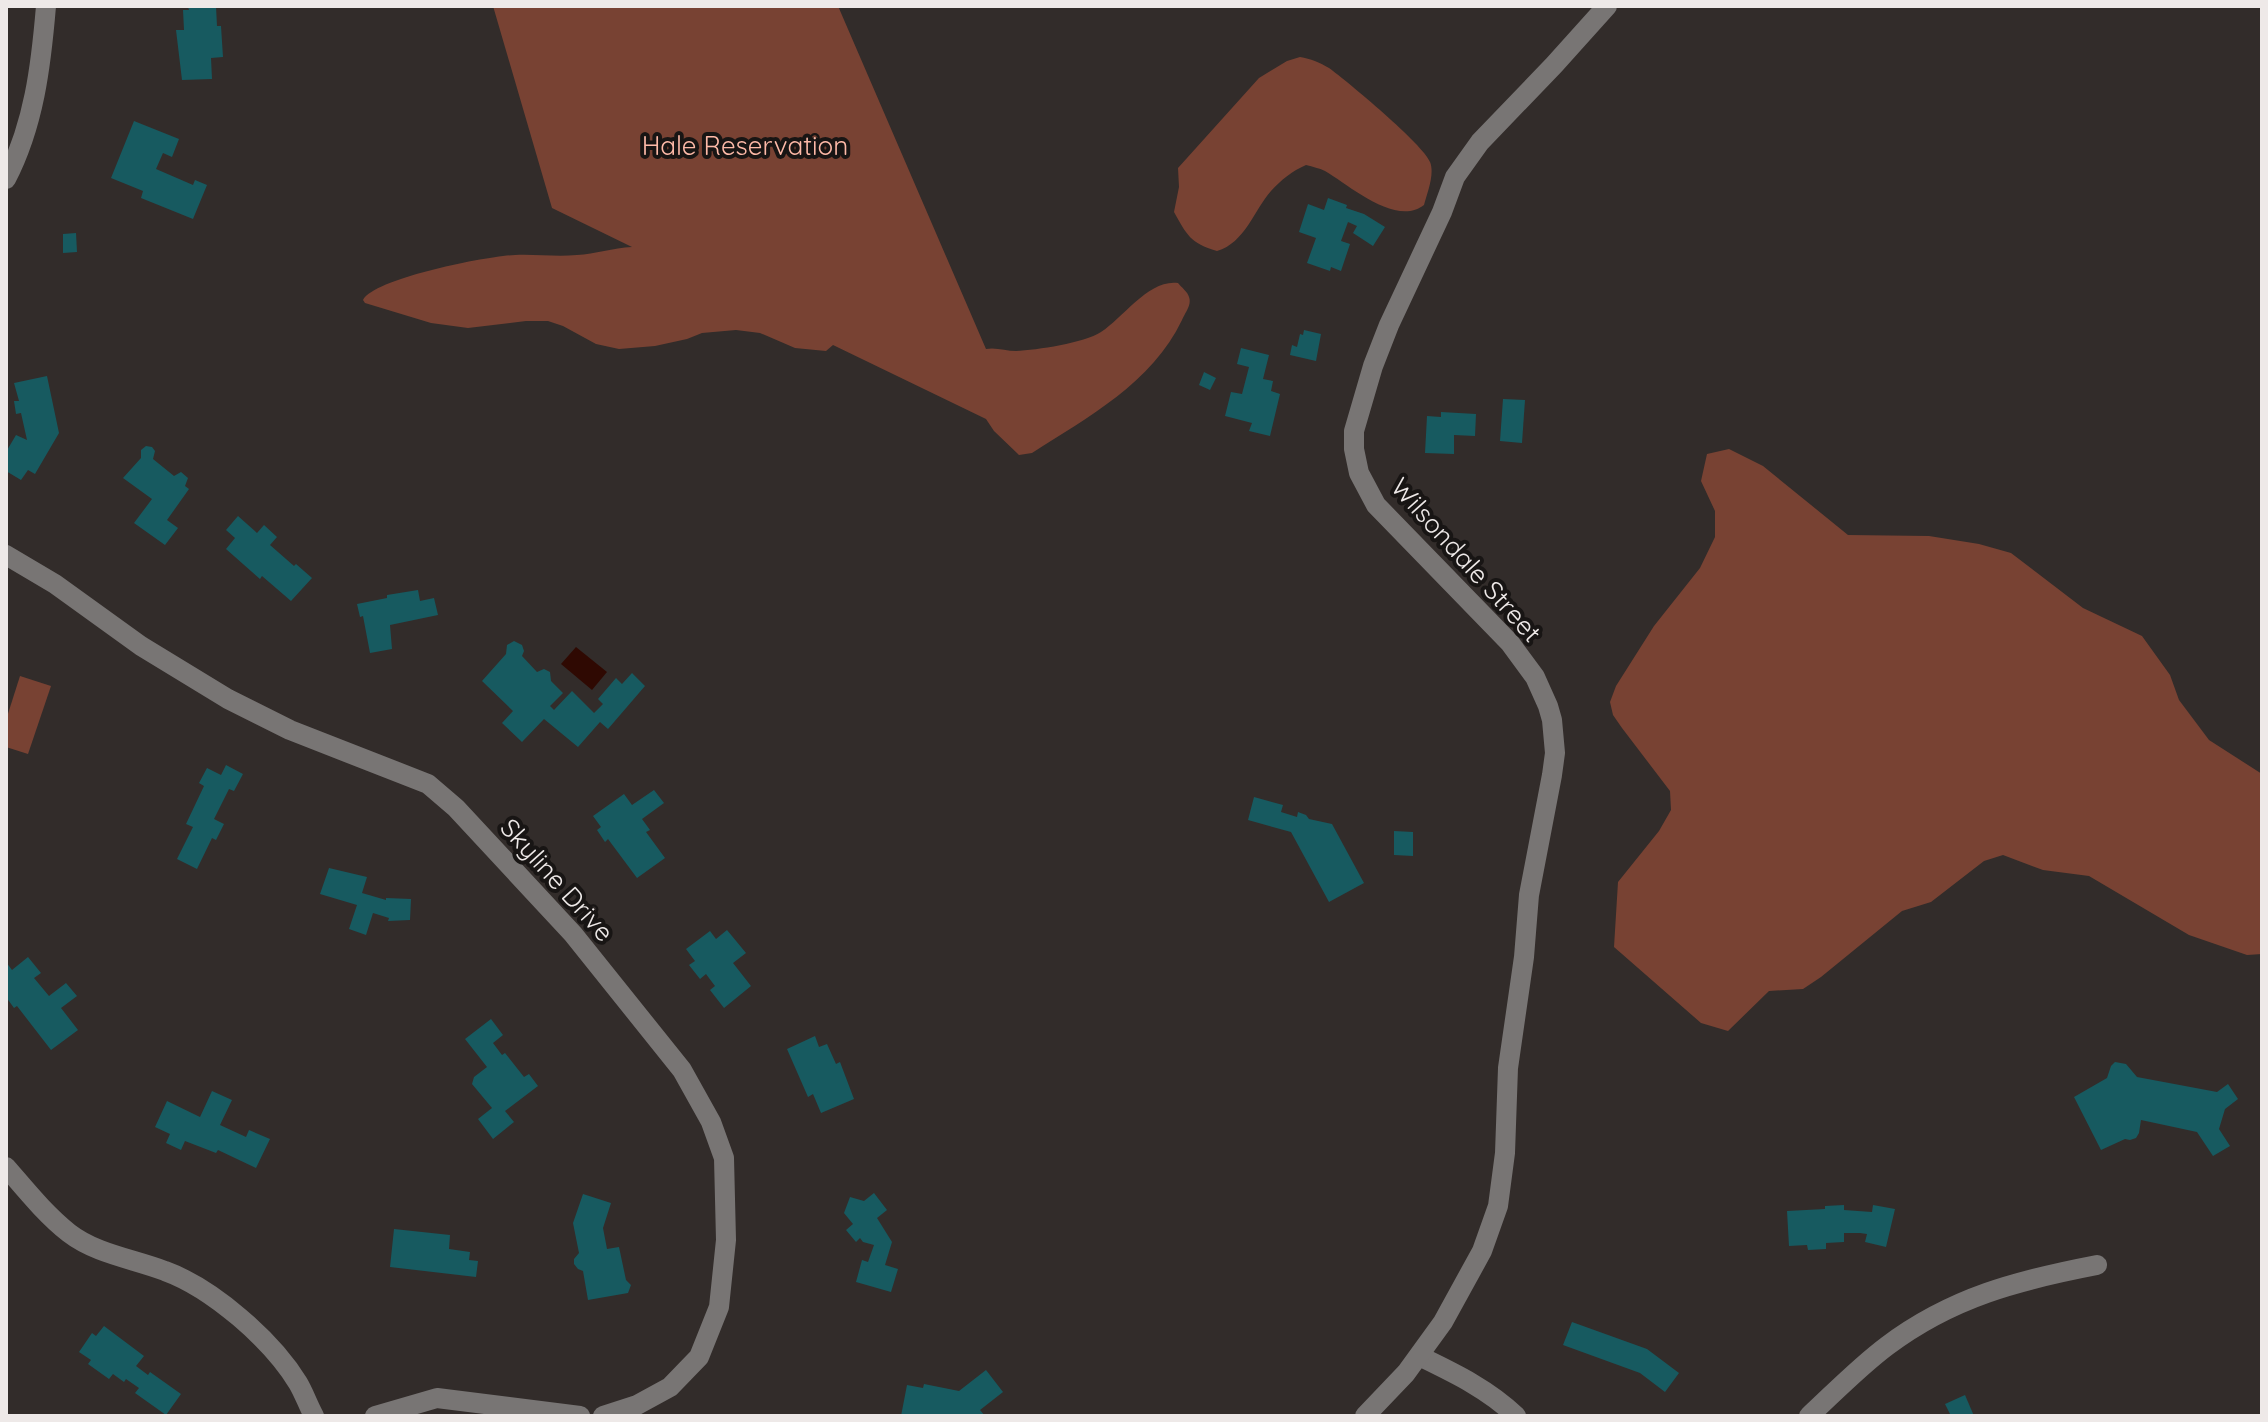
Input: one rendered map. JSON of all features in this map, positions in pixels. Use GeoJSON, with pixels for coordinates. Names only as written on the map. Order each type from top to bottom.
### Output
{"type":"FeatureCollection","features":[{"type":"Feature","properties":{"kind":"street"},"geometry":{"type":"LineString","coordinates":[[6,179],[19,154],[35,95],[46,6]]}},
{"type":"Feature","properties":{"kind":"street","name":"Wilsondale Street"},"geometry":{"type":"LineString","coordinates":[[1365,1416],[1419,1356],[1464,1286],[1482,1251],[1501,1195],[1508,1068],[1524,957],[1529,895],[1555,753],[1552,720],[1535,677],[1510,643],[1376,505],[1359,473],[1354,431],[1364,392],[1384,338],[1455,177],[1480,142],[1607,6]]}},
{"type":"Feature","properties":{"kind":"street","name":"Skyline Drive"},"geometry":{"type":"LineString","coordinates":[[6,555],[55,584],[141,646],[228,699],[290,730],[428,784],[456,808],[573,934],[682,1070],[711,1122],[724,1158],[726,1240],[719,1307],[699,1357],[670,1387],[637,1405],[603,1416]]}},
{"type":"Feature","properties":{"kind":"street"},"geometry":{"type":"LineString","coordinates":[[6,1167],[39,1205],[71,1235],[111,1254],[168,1271],[212,1296],[232,1312],[271,1347],[298,1382],[314,1416]]}},
{"type":"Feature","properties":{"kind":"street"},"geometry":{"type":"LineString","coordinates":[[1809,1416],[1888,1345],[1958,1304],[2036,1276],[2097,1265]]}},
{"type":"Feature","properties":{"kind":"street"},"geometry":{"type":"LineString","coordinates":[[1419,1356],[1498,1399],[1516,1416]]}},
{"type":"Feature","properties":{"kind":"street"},"geometry":{"type":"LineString","coordinates":[[375,1416],[437,1398],[580,1416]]}},
{"type":"Feature","properties":{"kind":"green space","name":"Hale Reservation"},"geometry":{"type":"Polygon","coordinates":[[[493,6],[838,6],[986,349],[1036,349],[1093,336],[1137,300],[1167,283],[1178,283],[1186,291],[1190,300],[1188,309],[1154,362],[1117,397],[1032,453],[1019,455],[986,419],[833,345],[826,351],[795,348],[760,333],[736,330],[702,333],[655,346],[619,349],[596,344],[548,321],[468,328],[431,323],[365,303],[363,300],[372,292],[388,284],[458,264],[501,256],[577,255],[632,247],[552,208],[493,6]]]}},
{"type":"Feature","properties":{"kind":"green space"},"geometry":{"type":"Polygon","coordinates":[[[1300,57],[1329,68],[1384,114],[1425,154],[1432,172],[1424,205],[1413,210],[1387,208],[1325,171],[1306,165],[1287,176],[1271,191],[1235,241],[1217,251],[1201,245],[1186,232],[1174,212],[1179,187],[1178,168],[1259,78],[1300,57]]]}},
{"type":"Feature","properties":{"kind":"green space"},"geometry":{"type":"Polygon","coordinates":[[[1729,449],[1763,466],[1848,535],[1929,536],[2011,553],[2083,608],[2142,636],[2170,675],[2179,700],[2209,740],[2262,774],[2262,954],[2247,955],[2189,935],[2089,876],[2043,870],[2003,855],[1984,861],[1931,902],[1902,911],[1803,989],[1769,991],[1728,1031],[1701,1023],[1614,947],[1618,882],[1659,831],[1671,810],[1670,791],[1613,715],[1610,702],[1616,686],[1654,626],[1700,568],[1715,537],[1715,511],[1701,481],[1707,454],[1729,449]]]}},
{"type":"Feature","properties":{"kind":"green space"},"geometry":{"type":"Polygon","coordinates":[[[20,676],[51,686],[28,754],[6,747],[6,720],[20,676]]]}},
{"type":"Feature","properties":{"kind":"shaded area"},"geometry":{"type":"Polygon","coordinates":[[[576,647],[607,672],[592,690],[561,664],[576,647]]]}},
{"type":"Feature","properties":{"kind":"building"},"geometry":{"type":"Polygon","coordinates":[[[216,6],[223,57],[211,58],[212,79],[182,80],[176,30],[184,30],[183,10],[216,6]]]}},
{"type":"Feature","properties":{"kind":"building"},"geometry":{"type":"Polygon","coordinates":[[[134,121],[179,139],[172,157],[163,153],[156,169],[193,185],[195,180],[207,185],[193,219],[141,198],[143,191],[111,178],[134,121]]]}},
{"type":"Feature","properties":{"kind":"building"},"geometry":{"type":"Polygon","coordinates":[[[1328,198],[1385,227],[1373,246],[1353,233],[1357,226],[1348,222],[1341,241],[1350,244],[1341,271],[1331,267],[1330,271],[1307,263],[1316,238],[1299,232],[1308,204],[1324,210],[1328,198]]]}},
{"type":"Feature","properties":{"kind":"building"},"geometry":{"type":"Polygon","coordinates":[[[76,233],[77,252],[63,253],[63,234],[76,233]]]}},
{"type":"Feature","properties":{"kind":"building"},"geometry":{"type":"Polygon","coordinates":[[[1304,330],[1321,334],[1316,361],[1290,355],[1292,345],[1297,347],[1304,330]]]}},
{"type":"Feature","properties":{"kind":"building"},"geometry":{"type":"Polygon","coordinates":[[[1241,348],[1269,355],[1263,379],[1273,381],[1271,391],[1280,394],[1270,436],[1249,431],[1252,423],[1225,416],[1231,392],[1242,394],[1249,367],[1237,364],[1241,348]]]}},
{"type":"Feature","properties":{"kind":"building"},"geometry":{"type":"Polygon","coordinates":[[[1204,372],[1216,378],[1210,390],[1199,385],[1204,372]]]}},
{"type":"Feature","properties":{"kind":"building"},"geometry":{"type":"Polygon","coordinates":[[[47,376],[59,433],[35,474],[28,470],[21,480],[6,471],[6,452],[16,435],[27,440],[21,413],[16,414],[14,401],[19,401],[14,383],[47,376]]]}},
{"type":"Feature","properties":{"kind":"building"},"geometry":{"type":"Polygon","coordinates":[[[1503,399],[1525,400],[1522,443],[1500,441],[1503,399]]]}},
{"type":"Feature","properties":{"kind":"building"},"geometry":{"type":"Polygon","coordinates":[[[1441,412],[1476,414],[1475,436],[1454,435],[1454,454],[1425,453],[1427,416],[1441,417],[1441,412]]]}},
{"type":"Feature","properties":{"kind":"building"},"geometry":{"type":"Polygon","coordinates":[[[146,446],[155,451],[153,459],[174,476],[181,472],[188,478],[185,486],[189,489],[167,520],[178,528],[165,545],[134,523],[152,499],[123,478],[141,458],[141,450],[146,446]]]}},
{"type":"Feature","properties":{"kind":"building"},"geometry":{"type":"Polygon","coordinates":[[[238,516],[257,533],[264,525],[277,537],[270,545],[312,578],[291,601],[226,549],[235,538],[226,530],[238,516]]]}},
{"type":"Feature","properties":{"kind":"building"},"geometry":{"type":"Polygon","coordinates":[[[418,590],[420,601],[434,598],[438,615],[390,625],[392,649],[370,653],[363,616],[360,617],[357,604],[418,590]]]}},
{"type":"Feature","properties":{"kind":"building"},"geometry":{"type":"Polygon","coordinates":[[[514,641],[522,645],[522,656],[537,672],[544,669],[550,672],[551,681],[563,693],[550,706],[554,710],[572,691],[594,713],[603,704],[598,699],[616,678],[622,684],[632,673],[645,686],[608,729],[600,722],[578,747],[544,719],[522,742],[502,723],[513,711],[482,681],[506,654],[507,645],[514,641]]]}},
{"type":"Feature","properties":{"kind":"building"},"geometry":{"type":"Polygon","coordinates":[[[226,765],[243,774],[234,791],[229,789],[214,819],[224,824],[216,840],[212,838],[197,869],[177,859],[193,827],[186,824],[204,786],[199,783],[207,768],[221,775],[226,765]]]}},
{"type":"Feature","properties":{"kind":"building"},"geometry":{"type":"Polygon","coordinates":[[[654,790],[664,803],[642,819],[650,830],[646,832],[665,858],[637,878],[608,839],[605,842],[597,830],[601,827],[593,816],[624,794],[632,805],[654,790]]]}},
{"type":"Feature","properties":{"kind":"building"},"geometry":{"type":"Polygon","coordinates":[[[1254,797],[1283,805],[1281,812],[1297,817],[1298,812],[1309,819],[1332,824],[1364,883],[1329,902],[1291,832],[1248,820],[1254,797]]]}},
{"type":"Feature","properties":{"kind":"building"},"geometry":{"type":"Polygon","coordinates":[[[1394,831],[1413,832],[1413,856],[1394,855],[1394,831]]]}},
{"type":"Feature","properties":{"kind":"building"},"geometry":{"type":"Polygon","coordinates":[[[329,868],[367,877],[362,893],[386,900],[411,899],[410,920],[388,921],[389,918],[373,913],[366,935],[349,929],[357,905],[320,894],[329,868]]]}},
{"type":"Feature","properties":{"kind":"building"},"geometry":{"type":"Polygon","coordinates":[[[727,930],[746,953],[733,963],[751,986],[724,1008],[710,990],[715,986],[706,974],[700,979],[689,965],[695,961],[686,949],[710,931],[716,939],[727,930]]]}},
{"type":"Feature","properties":{"kind":"building"},"geometry":{"type":"Polygon","coordinates":[[[28,957],[41,973],[34,978],[49,996],[66,983],[77,996],[61,1008],[78,1030],[51,1050],[17,1006],[14,1008],[6,997],[6,962],[12,970],[28,957]]]}},
{"type":"Feature","properties":{"kind":"building"},"geometry":{"type":"Polygon","coordinates":[[[491,1019],[503,1035],[493,1043],[524,1077],[529,1074],[538,1086],[505,1111],[514,1122],[493,1139],[478,1119],[492,1108],[472,1084],[474,1077],[487,1067],[465,1039],[491,1019]]]}},
{"type":"Feature","properties":{"kind":"building"},"geometry":{"type":"Polygon","coordinates":[[[815,1036],[819,1047],[827,1044],[836,1064],[840,1062],[854,1099],[821,1113],[813,1094],[808,1097],[787,1049],[815,1036]]]}},
{"type":"Feature","properties":{"kind":"building"},"geometry":{"type":"Polygon","coordinates":[[[2115,1062],[2126,1064],[2137,1077],[2217,1092],[2228,1084],[2238,1099],[2225,1109],[2219,1129],[2230,1146],[2213,1156],[2197,1132],[2141,1120],[2136,1138],[2125,1139],[2101,1150],[2074,1097],[2107,1078],[2115,1062]]]}},
{"type":"Feature","properties":{"kind":"building"},"geometry":{"type":"Polygon","coordinates":[[[212,1091],[232,1100],[220,1125],[246,1137],[249,1130],[270,1139],[256,1168],[218,1150],[216,1153],[185,1141],[181,1150],[166,1143],[170,1134],[155,1127],[167,1101],[200,1117],[212,1091]]]}},
{"type":"Feature","properties":{"kind":"building"},"geometry":{"type":"Polygon","coordinates":[[[874,1193],[887,1210],[877,1218],[892,1242],[885,1265],[898,1269],[891,1292],[856,1282],[862,1260],[868,1262],[874,1245],[860,1238],[856,1242],[846,1230],[853,1224],[844,1213],[850,1197],[864,1201],[874,1193]]]}},
{"type":"Feature","properties":{"kind":"building"},"geometry":{"type":"Polygon","coordinates":[[[583,1194],[611,1203],[603,1228],[607,1249],[619,1247],[626,1280],[631,1285],[628,1293],[588,1300],[583,1271],[574,1264],[579,1253],[573,1223],[583,1194]]]}},
{"type":"Feature","properties":{"kind":"building"},"geometry":{"type":"Polygon","coordinates":[[[1844,1205],[1844,1210],[1872,1212],[1873,1205],[1895,1209],[1886,1247],[1865,1242],[1867,1234],[1860,1233],[1844,1233],[1844,1242],[1826,1243],[1826,1249],[1808,1250],[1807,1245],[1789,1246],[1787,1211],[1844,1205]]]}},
{"type":"Feature","properties":{"kind":"building"},"geometry":{"type":"Polygon","coordinates":[[[394,1229],[450,1235],[449,1249],[470,1252],[469,1260],[478,1261],[476,1277],[390,1267],[394,1229]]]}},
{"type":"Feature","properties":{"kind":"building"},"geometry":{"type":"Polygon","coordinates":[[[1572,1322],[1647,1349],[1679,1373],[1665,1392],[1640,1373],[1563,1345],[1572,1322]]]}},
{"type":"Feature","properties":{"kind":"building"},"geometry":{"type":"Polygon","coordinates":[[[104,1326],[144,1356],[136,1366],[181,1394],[166,1415],[135,1393],[139,1388],[113,1374],[109,1379],[88,1364],[91,1360],[79,1352],[92,1333],[96,1336],[104,1326]]]}},
{"type":"Feature","properties":{"kind":"building"},"geometry":{"type":"Polygon","coordinates":[[[986,1370],[1003,1392],[980,1410],[985,1416],[901,1416],[907,1385],[923,1388],[924,1384],[959,1391],[986,1370]]]}},
{"type":"Feature","properties":{"kind":"building"},"geometry":{"type":"Polygon","coordinates":[[[1965,1395],[1974,1416],[1951,1416],[1945,1404],[1965,1395]]]}}]}
